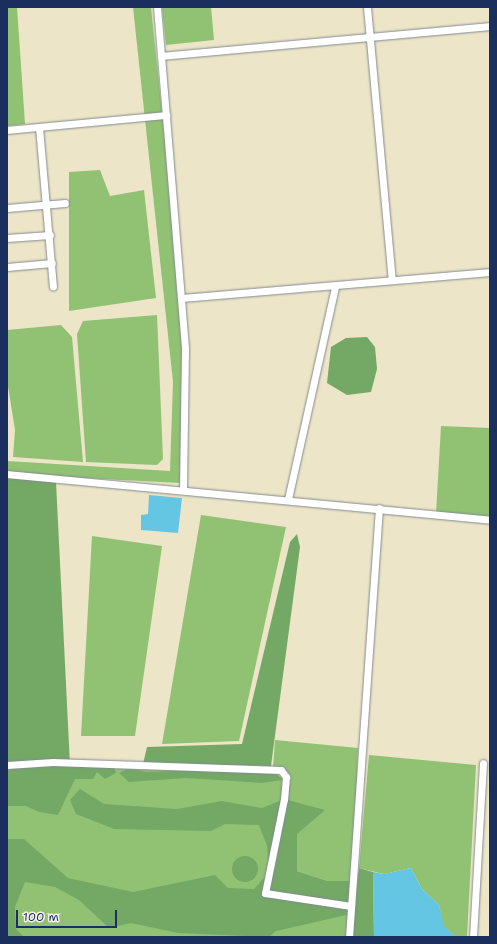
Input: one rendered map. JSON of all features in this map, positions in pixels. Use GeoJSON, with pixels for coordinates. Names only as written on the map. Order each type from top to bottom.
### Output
{"type":"FeatureCollection","features":[{"type":"Feature","properties":{"kind":"street"},"geometry":{"type":"LineString","coordinates":[[157,7],[182,298],[183,490]]}},
{"type":"Feature","properties":{"kind":"street"},"geometry":{"type":"LineString","coordinates":[[367,7],[392,280]]}},
{"type":"Feature","properties":{"kind":"street"},"geometry":{"type":"LineString","coordinates":[[161,56],[490,26]]}},
{"type":"Feature","properties":{"kind":"street"},"geometry":{"type":"LineString","coordinates":[[7,130],[166,115]]}},
{"type":"Feature","properties":{"kind":"street"},"geometry":{"type":"LineString","coordinates":[[39,127],[54,286]]}},
{"type":"Feature","properties":{"kind":"street"},"geometry":{"type":"LineString","coordinates":[[7,208],[65,202]]}},
{"type":"Feature","properties":{"kind":"street"},"geometry":{"type":"LineString","coordinates":[[7,238],[50,235]]}},
{"type":"Feature","properties":{"kind":"street"},"geometry":{"type":"LineString","coordinates":[[7,267],[52,263]]}},
{"type":"Feature","properties":{"kind":"street"},"geometry":{"type":"LineString","coordinates":[[182,298],[336,287],[392,280],[490,272]]}},
{"type":"Feature","properties":{"kind":"street"},"geometry":{"type":"LineString","coordinates":[[288,499],[336,287]]}},
{"type":"Feature","properties":{"kind":"street"},"geometry":{"type":"LineString","coordinates":[[7,474],[288,499],[490,520]]}},
{"type":"Feature","properties":{"kind":"street"},"geometry":{"type":"LineString","coordinates":[[349,937],[379,508]]}},
{"type":"Feature","properties":{"kind":"street"},"geometry":{"type":"LineString","coordinates":[[7,765],[54,762],[281,770],[286,777],[284,799],[265,893],[351,906]]}},
{"type":"Feature","properties":{"kind":"street"},"geometry":{"type":"LineString","coordinates":[[473,937],[483,763]]}},
{"type":"Feature","properties":{"kind":"green space"},"geometry":{"type":"Polygon","coordinates":[[[7,7],[17,7],[25,124],[7,126],[7,7]]]}},
{"type":"Feature","properties":{"kind":"green space"},"geometry":{"type":"Polygon","coordinates":[[[133,7],[151,7],[183,314],[180,483],[7,474],[7,461],[170,471],[173,382],[133,7]]]}},
{"type":"Feature","properties":{"kind":"green space"},"geometry":{"type":"Polygon","coordinates":[[[162,7],[211,7],[214,40],[166,45],[162,7]]]}},
{"type":"Feature","properties":{"kind":"green space"},"geometry":{"type":"Polygon","coordinates":[[[100,170],[110,196],[144,190],[156,298],[69,311],[69,172],[100,170]]]}},
{"type":"Feature","properties":{"kind":"green space"},"geometry":{"type":"Polygon","coordinates":[[[157,315],[163,459],[157,465],[86,462],[77,334],[83,321],[157,315]]]}},
{"type":"Feature","properties":{"kind":"green space"},"geometry":{"type":"Polygon","coordinates":[[[61,325],[72,337],[83,462],[13,457],[15,430],[7,380],[7,330],[61,325]]]}},
{"type":"Feature","properties":{"kind":"green space"},"geometry":{"type":"Polygon","coordinates":[[[367,337],[375,347],[377,369],[371,392],[347,395],[327,383],[331,347],[346,338],[367,337]]]}},
{"type":"Feature","properties":{"kind":"green space"},"geometry":{"type":"Polygon","coordinates":[[[441,426],[490,428],[490,520],[436,514],[441,426]]]}},
{"type":"Feature","properties":{"kind":"green space"},"geometry":{"type":"Polygon","coordinates":[[[7,475],[56,482],[70,765],[114,767],[116,773],[105,779],[97,772],[93,779],[75,779],[58,815],[39,812],[26,806],[7,806],[7,475]]]}},
{"type":"Feature","properties":{"kind":"green space"},"geometry":{"type":"Polygon","coordinates":[[[201,515],[286,527],[239,741],[162,744],[201,515]]]}},
{"type":"Feature","properties":{"kind":"green space"},"geometry":{"type":"Polygon","coordinates":[[[297,534],[300,547],[271,766],[143,764],[147,747],[242,744],[290,542],[297,534]]]}},
{"type":"Feature","properties":{"kind":"green space"},"geometry":{"type":"Polygon","coordinates":[[[92,536],[162,546],[135,736],[81,736],[92,536]]]}},
{"type":"Feature","properties":{"kind":"green space"},"geometry":{"type":"Polygon","coordinates":[[[275,740],[358,748],[353,881],[328,881],[297,871],[297,834],[284,799],[273,885],[352,892],[351,937],[7,937],[7,774],[187,765],[285,777],[273,768],[275,740]]]}},
{"type":"Feature","properties":{"kind":"green space"},"geometry":{"type":"Polygon","coordinates":[[[369,755],[476,765],[467,937],[456,937],[443,926],[439,905],[422,889],[411,868],[384,874],[359,868],[369,755]]]}},
{"type":"Feature","properties":{"kind":"green space"},"geometry":{"type":"Polygon","coordinates":[[[273,768],[282,780],[262,783],[186,778],[129,782],[119,773],[128,769],[147,772],[273,768]]]}},
{"type":"Feature","properties":{"kind":"green space"},"geometry":{"type":"Polygon","coordinates":[[[80,789],[104,804],[177,809],[222,801],[262,808],[284,799],[325,810],[297,834],[297,871],[328,881],[353,881],[351,914],[276,931],[269,937],[178,933],[131,923],[109,928],[79,900],[55,887],[25,882],[15,907],[16,929],[24,937],[7,937],[7,839],[24,839],[68,878],[133,892],[215,875],[228,888],[254,889],[269,872],[267,846],[259,825],[225,824],[211,831],[114,829],[76,814],[70,800],[80,789]]]}},
{"type":"Feature","properties":{"kind":"green space"},"geometry":{"type":"Polygon","coordinates":[[[245,856],[255,859],[258,869],[255,879],[245,882],[235,879],[232,869],[235,859],[245,856]]]}},
{"type":"Feature","properties":{"kind":"green space"},"geometry":{"type":"Polygon","coordinates":[[[359,868],[373,872],[374,937],[350,937],[359,868]]]}},
{"type":"Feature","properties":{"kind":"water"},"geometry":{"type":"Polygon","coordinates":[[[149,495],[182,498],[178,533],[141,530],[141,515],[148,514],[149,495]]]}},
{"type":"Feature","properties":{"kind":"water"},"geometry":{"type":"Polygon","coordinates":[[[411,868],[422,889],[439,905],[444,926],[456,937],[374,937],[373,872],[384,874],[411,868]]]}}]}
